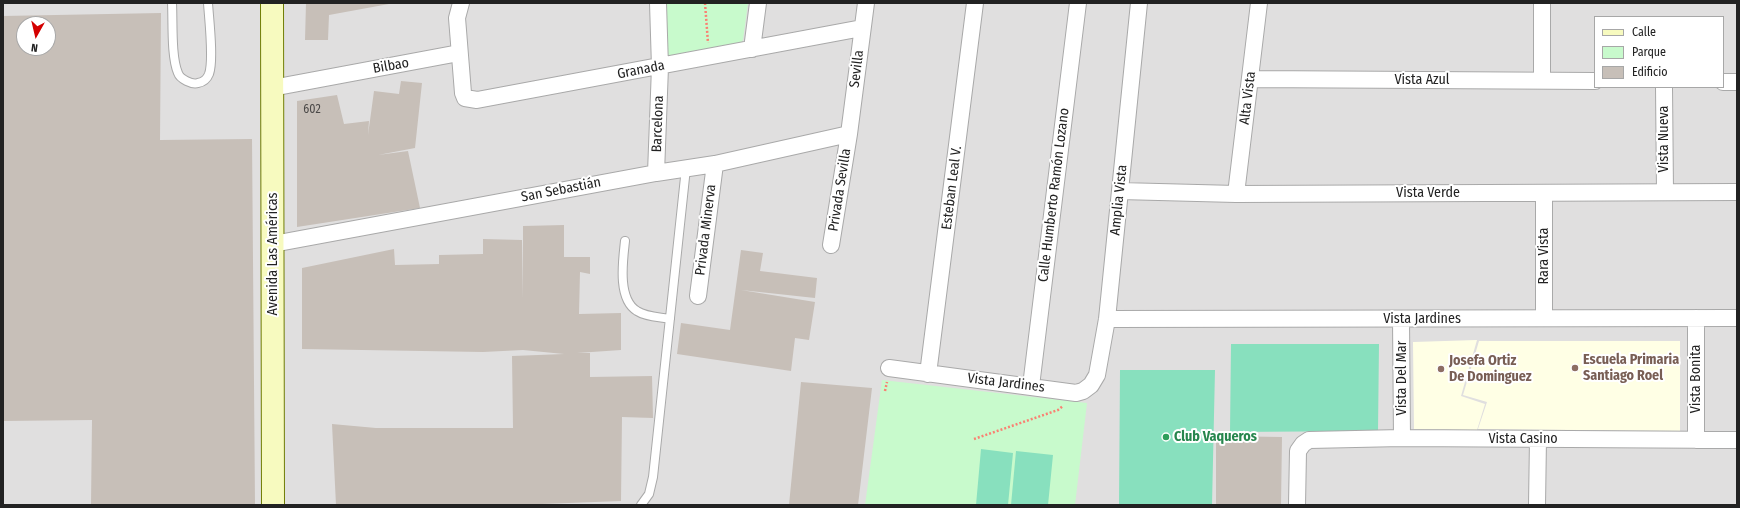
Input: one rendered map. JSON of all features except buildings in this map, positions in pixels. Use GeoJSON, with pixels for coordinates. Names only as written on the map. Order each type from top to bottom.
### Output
{"type":"FeatureCollection","features":[{"type":"Feature","properties":{"kind":"main road","name":"Avenida Las Américas"},"geometry":{"type":"LineString","coordinates":[[272,3],[273,505]]}},
{"type":"Feature","properties":{"kind":"street"},"geometry":{"type":"LineString","coordinates":[[459,53],[457,18],[460,3]]}},
{"type":"Feature","properties":{"kind":"street","name":"Barcelona"},"geometry":{"type":"LineString","coordinates":[[656,173],[660,67],[658,3]]}},
{"type":"Feature","properties":{"kind":"street"},"geometry":{"type":"LineString","coordinates":[[752,48],[758,3]]}},
{"type":"Feature","properties":{"kind":"street","name":"Sevilla"},"geometry":{"type":"LineString","coordinates":[[849,134],[866,3]]}},
{"type":"Feature","properties":{"kind":"street","name":"Esteban Leal V."},"geometry":{"type":"LineString","coordinates":[[928,374],[975,3]]}},
{"type":"Feature","properties":{"kind":"street","name":"Calle Humberto Ramón Lozano"},"geometry":{"type":"LineString","coordinates":[[1031,386],[1078,3]]}},
{"type":"Feature","properties":{"kind":"street","name":"Amplia Vista"},"geometry":{"type":"LineString","coordinates":[[1079,392],[1091,385],[1097,375],[1107,319],[1139,3]]}},
{"type":"Feature","properties":{"kind":"street","name":"Alta Vista"},"geometry":{"type":"LineString","coordinates":[[1236,194],[1259,3]]}},
{"type":"Feature","properties":{"kind":"street"},"geometry":{"type":"LineString","coordinates":[[1542,3],[1542,80]]}},
{"type":"Feature","properties":{"kind":"street","name":"Granada"},"geometry":{"type":"LineString","coordinates":[[459,53],[463,93],[465,98],[470,100],[485,99],[660,67],[752,48],[862,28]]}},
{"type":"Feature","properties":{"kind":"street","name":"Bilbao"},"geometry":{"type":"LineString","coordinates":[[272,88],[459,53]]}},
{"type":"Feature","properties":{"kind":"street","name":"Vista Azul"},"geometry":{"type":"LineString","coordinates":[[1250,79],[1594,81]]}},
{"type":"Feature","properties":{"kind":"street"},"geometry":{"type":"LineString","coordinates":[[1724,82],[1737,82]]}},
{"type":"Feature","properties":{"kind":"street","name":"Vista Nueva"},"geometry":{"type":"LineString","coordinates":[[1664,88],[1665,192]]}},
{"type":"Feature","properties":{"kind":"street","name":"San Sebastián"},"geometry":{"type":"LineString","coordinates":[[273,244],[656,173],[715,164],[849,134]]}},
{"type":"Feature","properties":{"kind":"street","name":"Privada Sevilla"},"geometry":{"type":"LineString","coordinates":[[831,245],[849,134]]}},
{"type":"Feature","properties":{"kind":"street","name":"Privada Minerva"},"geometry":{"type":"LineString","coordinates":[[698,296],[715,164]]}},
{"type":"Feature","properties":{"kind":"street","name":"Vista Verde"},"geometry":{"type":"LineString","coordinates":[[1120,191],[1236,194],[1737,192]]}},
{"type":"Feature","properties":{"kind":"street","name":"Rara Vista"},"geometry":{"type":"LineString","coordinates":[[1544,193],[1544,318]]}},
{"type":"Feature","properties":{"kind":"street","name":"Vista Bonita"},"geometry":{"type":"LineString","coordinates":[[1696,318],[1696,440]]}},
{"type":"Feature","properties":{"kind":"street","name":"Vista Jardines"},"geometry":{"type":"LineString","coordinates":[[1107,319],[1737,318]]}},
{"type":"Feature","properties":{"kind":"street","name":"Vista Del Mar"},"geometry":{"type":"LineString","coordinates":[[1401,319],[1402,438]]}},
{"type":"Feature","properties":{"kind":"street","name":"Vista Jardines"},"geometry":{"type":"LineString","coordinates":[[888,368],[1079,392]]}},
{"type":"Feature","properties":{"kind":"street","name":"Vista Casino"},"geometry":{"type":"LineString","coordinates":[[1297,505],[1298,451],[1303,444],[1309,440],[1402,438],[1737,440]]}},
{"type":"Feature","properties":{"kind":"street"},"geometry":{"type":"LineString","coordinates":[[1537,505],[1538,439]]}},
{"type":"Feature","properties":{"kind":"lane"},"geometry":{"type":"LineString","coordinates":[[172,3],[174,59],[178,75],[187,82],[197,84],[206,80],[210,73],[211,61],[208,3]]}},
{"type":"Feature","properties":{"kind":"lane"},"geometry":{"type":"LineString","coordinates":[[641,505],[649,494],[653,477],[686,168]]}},
{"type":"Feature","properties":{"kind":"lane"},"geometry":{"type":"LineString","coordinates":[[625,241],[623,283],[630,304],[636,311],[645,315],[670,319]]}},
{"type":"Feature","properties":{"kind":"path"},"geometry":{"type":"LineString","coordinates":[[705,3],[708,44],[715,43]]}},
{"type":"Feature","properties":{"kind":"path"},"geometry":{"type":"LineString","coordinates":[[974,439],[1058,410],[1079,392]]}},
{"type":"Feature","properties":{"kind":"shaded area"},"geometry":{"type":"Polygon","coordinates":[[[3,3],[1737,3],[1737,505],[3,505],[3,3]]]}},
{"type":"Feature","properties":{"kind":"shaded area","name":"Josefa Ortiz De Dominguez"},"geometry":{"type":"Polygon","coordinates":[[[1477,340],[1461,396],[1485,404],[1477,430],[1414,429],[1413,342],[1477,340]]]}},
{"type":"Feature","properties":{"kind":"shaded area","name":"Escuela Primaria Santiago Roel"},"geometry":{"type":"Polygon","coordinates":[[[1479,341],[1680,341],[1680,431],[1478,429],[1487,402],[1463,395],[1479,341]]]}},
{"type":"Feature","properties":{"kind":"green space"},"geometry":{"type":"Polygon","coordinates":[[[662,3],[748,3],[743,40],[739,45],[668,58],[662,54],[662,3]]]}},
{"type":"Feature","properties":{"kind":"green space"},"geometry":{"type":"Polygon","coordinates":[[[1231,344],[1379,344],[1378,431],[1230,432],[1231,344]]]}},
{"type":"Feature","properties":{"kind":"green space","name":"Club Vaqueros"},"geometry":{"type":"Polygon","coordinates":[[[1120,370],[1215,370],[1212,505],[1119,505],[1120,370]]]}},
{"type":"Feature","properties":{"kind":"green space"},"geometry":{"type":"Polygon","coordinates":[[[882,380],[1087,403],[1075,505],[865,505],[882,380]]]}},
{"type":"Feature","properties":{"kind":"green space"},"geometry":{"type":"Polygon","coordinates":[[[981,449],[1013,453],[1008,505],[976,505],[981,449]]]}},
{"type":"Feature","properties":{"kind":"green space"},"geometry":{"type":"Polygon","coordinates":[[[1016,451],[1053,455],[1048,505],[1011,505],[1016,451]]]}},
{"type":"Feature","properties":{"kind":"place","name":"Escuela Primaria Santiago Roel"},"geometry":{"type":"Point","coordinates":[1575,368]}},
{"type":"Feature","properties":{"kind":"place","name":"Josefa Ortiz De Dominguez"},"geometry":{"type":"Point","coordinates":[1441,369]}},
{"type":"Feature","properties":{"kind":"place","name":"Club Vaqueros"},"geometry":{"type":"Point","coordinates":[1166,437]}}]}
